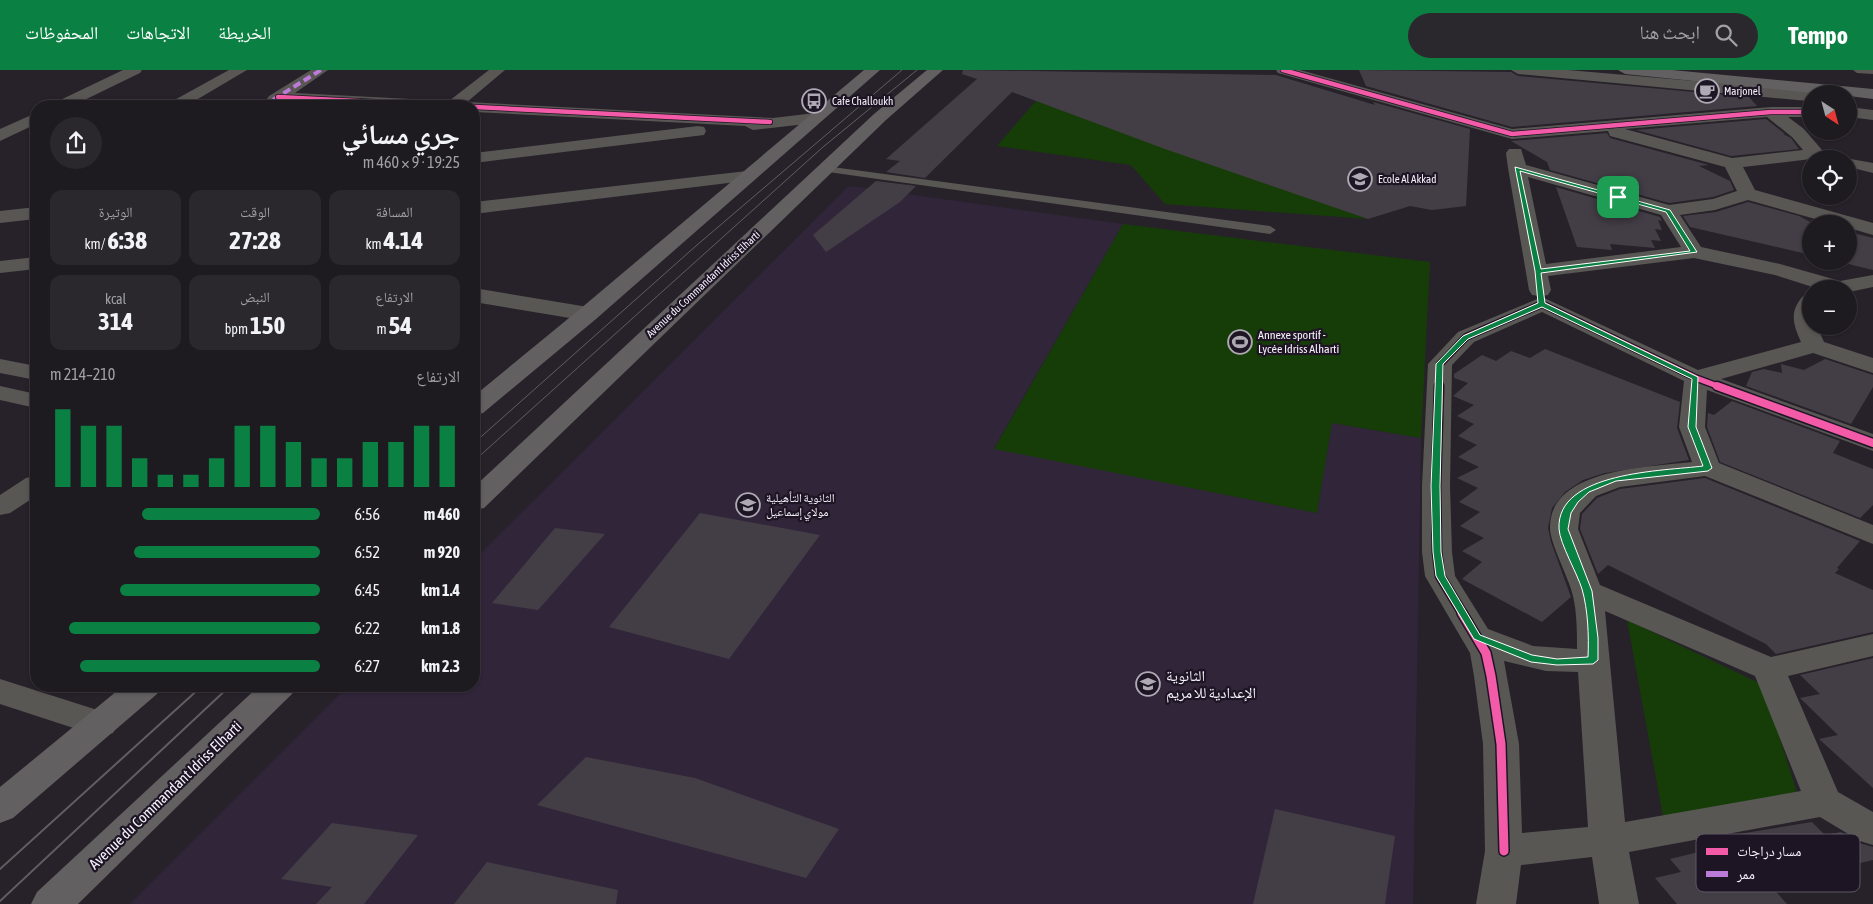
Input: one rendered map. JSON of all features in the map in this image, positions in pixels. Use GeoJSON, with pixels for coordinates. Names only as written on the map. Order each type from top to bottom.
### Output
{"type":"FeatureCollection","features":[{"type":"Feature","properties":{"kind":"main road"},"geometry":{"type":"LineString","coordinates":[[1625,70],[1873,94]]}},
{"type":"Feature","properties":{"kind":"main road"},"geometry":{"type":"LineString","coordinates":[[1778,70],[1816,73]]}},
{"type":"Feature","properties":{"kind":"main road","name":"Avenue du Commandant Idriss Elharti"},"geometry":{"type":"LineString","coordinates":[[480,496],[880,117],[937,72]]}},
{"type":"Feature","properties":{"kind":"main road"},"geometry":{"type":"LineString","coordinates":[[1851,73],[1873,78]]}},
{"type":"Feature","properties":{"kind":"main road"},"geometry":{"type":"LineString","coordinates":[[480,403],[588,314],[815,118],[863,74]]}},
{"type":"Feature","properties":{"kind":"main road"},"geometry":{"type":"LineString","coordinates":[[0,808],[138,692]]}},
{"type":"Feature","properties":{"kind":"main road","name":"Avenue du Commandant Idriss Elharti"},"geometry":{"type":"LineString","coordinates":[[51,904],[274,692]]}},
{"type":"Feature","properties":{"kind":"street"},"geometry":{"type":"LineString","coordinates":[[72,100],[135,70]]}},
{"type":"Feature","properties":{"kind":"street"},"geometry":{"type":"LineString","coordinates":[[186,100],[240,70]]}},
{"type":"Feature","properties":{"kind":"street"},"geometry":{"type":"LineString","coordinates":[[273,100],[321,70]]}},
{"type":"Feature","properties":{"kind":"street"},"geometry":{"type":"LineString","coordinates":[[460,100],[498,70]]}},
{"type":"Feature","properties":{"kind":"street"},"geometry":{"type":"LineString","coordinates":[[1283,70],[1320,76],[1512,134],[1771,112],[1802,112]]}},
{"type":"Feature","properties":{"kind":"street"},"geometry":{"type":"LineString","coordinates":[[1518,70],[1802,96]]}},
{"type":"Feature","properties":{"kind":"street"},"geometry":{"type":"LineString","coordinates":[[278,97],[336,100]]}},
{"type":"Feature","properties":{"kind":"street"},"geometry":{"type":"LineString","coordinates":[[1858,101],[1873,102]]}},
{"type":"Feature","properties":{"kind":"street"},"geometry":{"type":"LineString","coordinates":[[480,107],[770,122]]}},
{"type":"Feature","properties":{"kind":"street"},"geometry":{"type":"LineString","coordinates":[[1771,112],[1798,133],[1813,150]]}},
{"type":"Feature","properties":{"kind":"street"},"geometry":{"type":"LineString","coordinates":[[1858,113],[1873,115]]}},
{"type":"Feature","properties":{"kind":"street"},"geometry":{"type":"LineString","coordinates":[[480,157],[815,118]]}},
{"type":"Feature","properties":{"kind":"street"},"geometry":{"type":"LineString","coordinates":[[0,136],[30,121]]}},
{"type":"Feature","properties":{"kind":"street"},"geometry":{"type":"LineString","coordinates":[[1596,126],[1732,162],[1802,155]]}},
{"type":"Feature","properties":{"kind":"street"},"geometry":{"type":"LineString","coordinates":[[1512,134],[1538,271],[1542,304]]}},
{"type":"Feature","properties":{"kind":"street"},"geometry":{"type":"LineString","coordinates":[[1732,162],[1748,194]]}},
{"type":"Feature","properties":{"kind":"street"},"geometry":{"type":"LineString","coordinates":[[1857,164],[1873,168]]}},
{"type":"Feature","properties":{"kind":"street"},"geometry":{"type":"LineString","coordinates":[[1517,168],[1668,211],[1715,204],[1748,194],[1873,230]]}},
{"type":"Feature","properties":{"kind":"street"},"geometry":{"type":"LineString","coordinates":[[480,207],[747,176]]}},
{"type":"Feature","properties":{"kind":"street"},"geometry":{"type":"LineString","coordinates":[[1668,211],[1694,252]]}},
{"type":"Feature","properties":{"kind":"street"},"geometry":{"type":"LineString","coordinates":[[0,217],[30,213]]}},
{"type":"Feature","properties":{"kind":"street"},"geometry":{"type":"LineString","coordinates":[[1538,271],[1694,252],[1780,270],[1811,280]]}},
{"type":"Feature","properties":{"kind":"street"},"geometry":{"type":"LineString","coordinates":[[0,268],[30,264]]}},
{"type":"Feature","properties":{"kind":"street"},"geometry":{"type":"LineString","coordinates":[[1857,284],[1873,281]]}},
{"type":"Feature","properties":{"kind":"street"},"geometry":{"type":"LineString","coordinates":[[480,296],[588,314]]}},
{"type":"Feature","properties":{"kind":"street"},"geometry":{"type":"LineString","coordinates":[[1496,904],[1504,851],[1501,744],[1491,676],[1486,653],[1440,576],[1437,552],[1436,486],[1440,364],[1466,337],[1542,304],[1696,378],[1873,443]]}},
{"type":"Feature","properties":{"kind":"street"},"geometry":{"type":"LineString","coordinates":[[1810,335],[1814,346]]}},
{"type":"Feature","properties":{"kind":"street"},"geometry":{"type":"LineString","coordinates":[[1696,378],[1814,346],[1873,366]]}},
{"type":"Feature","properties":{"kind":"street"},"geometry":{"type":"LineString","coordinates":[[0,366],[30,371]]}},
{"type":"Feature","properties":{"kind":"street"},"geometry":{"type":"LineString","coordinates":[[1696,378],[1692,427],[1708,468]]}},
{"type":"Feature","properties":{"kind":"street"},"geometry":{"type":"LineString","coordinates":[[0,393],[30,399]]}},
{"type":"Feature","properties":{"kind":"street"},"geometry":{"type":"LineString","coordinates":[[1619,904],[1608,840],[1593,660],[1593,638],[1587,591],[1564,529],[1566,513],[1575,500],[1586,490],[1614,479],[1708,468],[1873,535]]}},
{"type":"Feature","properties":{"kind":"street"},"geometry":{"type":"LineString","coordinates":[[0,507],[30,488]]}},
{"type":"Feature","properties":{"kind":"street"},"geometry":{"type":"LineString","coordinates":[[1587,591],[1769,669],[1873,645]]}},
{"type":"Feature","properties":{"kind":"street"},"geometry":{"type":"LineString","coordinates":[[1477,637],[1531,658],[1557,662],[1593,660]]}},
{"type":"Feature","properties":{"kind":"street"},"geometry":{"type":"LineString","coordinates":[[1769,669],[1824,802],[1873,830]]}},
{"type":"Feature","properties":{"kind":"street"},"geometry":{"type":"LineString","coordinates":[[0,692],[101,724]]}},
{"type":"Feature","properties":{"kind":"street"},"geometry":{"type":"LineString","coordinates":[[1504,851],[1608,840],[1824,802]]}},
{"type":"Feature","properties":{"kind":"lane"},"geometry":{"type":"LineString","coordinates":[[1851,73],[1873,71]]}},
{"type":"Feature","properties":{"kind":"lane"},"geometry":{"type":"LineString","coordinates":[[825,169],[1270,230]]}},
{"type":"Feature","properties":{"kind":"shaded area"},"geometry":{"type":"Polygon","coordinates":[[[849,186],[1123,224],[994,448],[1317,513],[1332,423],[1421,438],[1413,904],[130,904],[342,692],[480,692],[480,554],[849,186]]]}},
{"type":"Feature","properties":{"kind":"green space"},"geometry":{"type":"Polygon","coordinates":[[[1036,101],[1368,219],[1165,204],[1131,165],[997,146],[1036,101]]]}},
{"type":"Feature","properties":{"kind":"green space","name":"Annexe sportif - Lycée Idriss Alharti"},"geometry":{"type":"Polygon","coordinates":[[[1123,224],[1430,262],[1421,438],[1332,423],[1317,513],[994,449],[1123,224]]]}},
{"type":"Feature","properties":{"kind":"green space"},"geometry":{"type":"Polygon","coordinates":[[[1627,620],[1763,685],[1799,799],[1663,816],[1627,620]]]}},
{"type":"Feature","properties":{"kind":"building"},"geometry":{"type":"Polygon","coordinates":[[[963,70],[1276,75],[1375,105],[1373,102],[1470,129],[1466,206],[1432,210],[1410,206],[1368,219],[1165,149],[1012,92],[925,178],[886,172],[900,161],[886,159],[977,79],[962,74],[963,70]]]}},
{"type":"Feature","properties":{"kind":"building"},"geometry":{"type":"Polygon","coordinates":[[[1359,70],[1511,72],[1518,76],[1749,97],[1757,106],[1512,127],[1366,86],[1359,70]]]}},
{"type":"Feature","properties":{"kind":"building"},"geometry":{"type":"Polygon","coordinates":[[[1766,119],[1785,134],[1783,134],[1791,138],[1799,149],[1731,156],[1636,130],[1766,119]]]}},
{"type":"Feature","properties":{"kind":"building"},"geometry":{"type":"Polygon","coordinates":[[[1607,133],[1610,138],[1709,165],[1699,166],[1730,181],[1734,190],[1713,197],[1669,203],[1550,170],[1547,162],[1511,141],[1607,133]]]}},
{"type":"Feature","properties":{"kind":"building"},"geometry":{"type":"Polygon","coordinates":[[[876,181],[916,186],[900,202],[826,252],[813,235],[876,181]]]}},
{"type":"Feature","properties":{"kind":"building"},"geometry":{"type":"Polygon","coordinates":[[[1556,187],[1660,217],[1662,221],[1658,220],[1662,230],[1655,229],[1661,241],[1651,240],[1655,248],[1610,244],[1612,250],[1577,247],[1556,187]]]}},
{"type":"Feature","properties":{"kind":"building"},"geometry":{"type":"Polygon","coordinates":[[[1748,202],[1799,216],[1802,218],[1802,253],[1690,227],[1683,216],[1716,212],[1748,202]]]}},
{"type":"Feature","properties":{"kind":"building"},"geometry":{"type":"Polygon","coordinates":[[[1857,234],[1873,238],[1873,270],[1857,266],[1857,234]]]}},
{"type":"Feature","properties":{"kind":"building"},"geometry":{"type":"Polygon","coordinates":[[[1545,349],[1680,402],[1677,428],[1689,460],[1605,473],[1583,480],[1565,492],[1552,508],[1548,528],[1551,542],[1571,597],[1542,622],[1462,579],[1482,562],[1462,551],[1484,538],[1460,526],[1480,512],[1459,502],[1478,488],[1457,478],[1479,467],[1458,457],[1477,445],[1458,436],[1474,424],[1457,416],[1474,405],[1453,396],[1468,383],[1454,378],[1454,374],[1482,355],[1496,361],[1511,351],[1530,358],[1545,349]]]}},
{"type":"Feature","properties":{"kind":"building"},"geometry":{"type":"Polygon","coordinates":[[[1825,359],[1873,375],[1873,387],[1851,424],[1746,386],[1752,372],[1764,369],[1782,373],[1781,364],[1804,370],[1825,359]]]}},
{"type":"Feature","properties":{"kind":"building"},"geometry":{"type":"Polygon","coordinates":[[[1732,401],[1840,441],[1833,453],[1873,469],[1873,505],[1860,518],[1720,462],[1707,427],[1708,413],[1714,415],[1732,401]]]}},
{"type":"Feature","properties":{"kind":"building"},"geometry":{"type":"Polygon","coordinates":[[[1705,478],[1860,541],[1837,568],[1839,569],[1835,573],[1873,590],[1873,632],[1776,654],[1766,644],[1608,565],[1598,574],[1580,529],[1582,514],[1597,498],[1620,489],[1705,478]]]}},
{"type":"Feature","properties":{"kind":"building"},"geometry":{"type":"Polygon","coordinates":[[[700,513],[820,535],[729,659],[609,627],[700,513]]]}},
{"type":"Feature","properties":{"kind":"building"},"geometry":{"type":"Polygon","coordinates":[[[555,528],[605,534],[538,610],[492,603],[555,528]]]}},
{"type":"Feature","properties":{"kind":"building"},"geometry":{"type":"Polygon","coordinates":[[[1873,658],[1873,788],[1819,739],[1838,735],[1800,698],[1820,694],[1800,675],[1873,658]]]}},
{"type":"Feature","properties":{"kind":"building"},"geometry":{"type":"Polygon","coordinates":[[[586,757],[695,778],[839,829],[806,878],[537,805],[586,757]]]}},
{"type":"Feature","properties":{"kind":"building"},"geometry":{"type":"Polygon","coordinates":[[[1275,809],[1395,836],[1385,904],[1253,904],[1275,809]]]}},
{"type":"Feature","properties":{"kind":"building"},"geometry":{"type":"Polygon","coordinates":[[[1812,822],[1824,834],[1739,834],[1812,822]]]}},
{"type":"Feature","properties":{"kind":"building"},"geometry":{"type":"Polygon","coordinates":[[[332,823],[418,835],[364,904],[316,904],[332,887],[281,879],[332,823]]]}},
{"type":"Feature","properties":{"kind":"building"},"geometry":{"type":"Polygon","coordinates":[[[1860,843],[1873,847],[1873,860],[1860,863],[1860,843]]]}},
{"type":"Feature","properties":{"kind":"building"},"geometry":{"type":"Polygon","coordinates":[[[1696,853],[1696,892],[1776,892],[1787,904],[1677,904],[1655,878],[1681,872],[1670,859],[1696,853]]]}},
{"type":"Feature","properties":{"kind":"building"},"geometry":{"type":"Polygon","coordinates":[[[487,862],[618,890],[616,904],[454,904],[487,862]]]}},
{"type":"Feature","properties":{"kind":"tram line"},"geometry":{"type":"LineString","coordinates":[[480,438],[697,245],[902,70]]}},
{"type":"Feature","properties":{"kind":"tram line"},"geometry":{"type":"LineString","coordinates":[[480,456],[823,147],[917,70]]}},
{"type":"Feature","properties":{"kind":"tram line"},"geometry":{"type":"LineString","coordinates":[[0,869],[195,692]]}},
{"type":"Feature","properties":{"kind":"tram line"},"geometry":{"type":"LineString","coordinates":[[0,901],[224,692]]}},
{"type":"Feature","properties":{"kind":"marked path"},"geometry":{"type":"LineString","coordinates":[[273,100],[321,70]]}},
{"type":"Feature","properties":{"kind":"cycle path"},"geometry":{"type":"LineString","coordinates":[[1283,70],[1512,134],[1771,112],[1802,112]]}},
{"type":"Feature","properties":{"kind":"cycle path"},"geometry":{"type":"LineString","coordinates":[[278,97],[337,100]]}},
{"type":"Feature","properties":{"kind":"cycle path"},"geometry":{"type":"LineString","coordinates":[[480,107],[770,122]]}},
{"type":"Feature","properties":{"kind":"cycle path"},"geometry":{"type":"LineString","coordinates":[[1504,851],[1501,744],[1486,653],[1440,576],[1437,552],[1436,486],[1440,364],[1466,337],[1542,304],[1696,378],[1873,443]]}},
{"type":"Feature","properties":{"kind":"place","name":"Marjonel"},"geometry":{"type":"Point","coordinates":[1707,91]}},
{"type":"Feature","properties":{"kind":"place","name":"Cafe Challoukh"},"geometry":{"type":"Point","coordinates":[814,101]}},
{"type":"Feature","properties":{"kind":"place","name":"Ecole Al Akkad"},"geometry":{"type":"Point","coordinates":[1360,179]}},
{"type":"Feature","properties":{"kind":"place","name":"Annexe sportif - Lycée Idriss Alharti"},"geometry":{"type":"Point","coordinates":[1240,342]}},
{"type":"Feature","properties":{"kind":"place","name":"الثانوية التأهيلية مولاي إسماعيل"},"geometry":{"type":"Point","coordinates":[748,505]}},
{"type":"Feature","properties":{"kind":"place","name":"الثانوية الإعدادية للا مريم"},"geometry":{"type":"Point","coordinates":[1148,684]}},
{"type":"Feature","properties":{"kind":"route"},"geometry":{"type":"LineString","coordinates":[[1618,197],[1517,168],[1538,271],[1542,304],[1466,337],[1452,349],[1440,364],[1436,486],[1437,552],[1440,576],[1477,637],[1508,651],[1531,658],[1557,662],[1593,660],[1593,638],[1587,591],[1564,529],[1566,513],[1575,500],[1586,490],[1614,479],[1708,468],[1692,427],[1691,416],[1696,378],[1542,304],[1538,271],[1694,252],[1668,211],[1618,197]]}}]}
